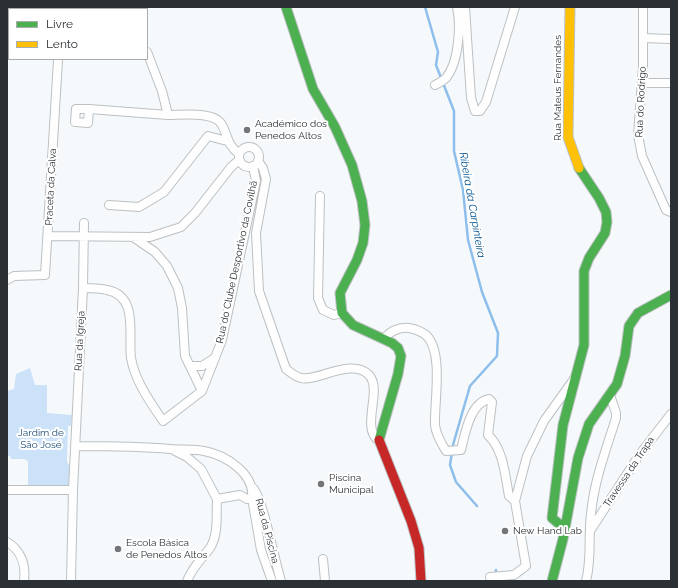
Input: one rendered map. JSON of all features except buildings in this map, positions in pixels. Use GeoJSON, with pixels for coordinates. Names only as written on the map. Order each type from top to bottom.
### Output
{"type":"FeatureCollection","features":[{"type":"Feature","properties":{"kind":"main road"},"geometry":{"type":"LineString","coordinates":[[286,7],[313,89],[335,127],[352,165],[362,201],[365,225],[363,243],[357,260],[340,293],[342,313],[353,325],[384,338],[398,348],[401,356],[398,374],[379,441],[382,452],[411,521],[419,548],[421,581]]}},
{"type":"Feature","properties":{"kind":"main road","name":"Rua Mateus Fernandes"},"geometry":{"type":"LineString","coordinates":[[564,528],[552,518],[563,425],[584,345],[584,271],[589,258],[605,233],[607,222],[606,212],[576,164],[568,137],[570,7]]}},
{"type":"Feature","properties":{"kind":"main road"},"geometry":{"type":"LineString","coordinates":[[552,581],[563,539],[578,458],[589,424],[617,384],[630,326],[638,313],[671,295]]}},
{"type":"Feature","properties":{"kind":"street"},"geometry":{"type":"LineString","coordinates":[[435,85],[445,78],[451,68],[457,49],[459,32],[457,7]]}},
{"type":"Feature","properties":{"kind":"street"},"geometry":{"type":"LineString","coordinates":[[465,7],[471,98],[475,111],[480,111],[486,102],[515,7]]}},
{"type":"Feature","properties":{"kind":"street","name":"Rua do Rodrigo"},"geometry":{"type":"LineString","coordinates":[[643,7],[642,83],[638,135],[642,156],[666,210],[671,212]]}},
{"type":"Feature","properties":{"kind":"street"},"geometry":{"type":"LineString","coordinates":[[643,38],[671,39]]}},
{"type":"Feature","properties":{"kind":"street"},"geometry":{"type":"LineString","coordinates":[[148,55],[162,91],[168,115]]}},
{"type":"Feature","properties":{"kind":"street","name":"Praceta da Calva"},"geometry":{"type":"LineString","coordinates":[[7,280],[14,276],[45,275],[58,60]]}},
{"type":"Feature","properties":{"kind":"street"},"geometry":{"type":"LineString","coordinates":[[642,83],[671,83]]}},
{"type":"Feature","properties":{"kind":"street"},"geometry":{"type":"LineString","coordinates":[[89,109],[168,115],[209,116],[222,124],[230,147],[239,157],[244,166],[256,164],[263,168],[266,180],[256,233],[259,291],[286,369],[302,379],[349,368],[360,369],[369,375],[373,385],[371,428],[374,438],[379,441]]}},
{"type":"Feature","properties":{"kind":"street"},"geometry":{"type":"LineString","coordinates":[[109,205],[139,207],[164,192],[208,136],[227,141]]}},
{"type":"Feature","properties":{"kind":"street"},"geometry":{"type":"LineString","coordinates":[[48,236],[150,237],[181,227],[195,213],[246,147],[253,148],[258,152],[256,164]]}},
{"type":"Feature","properties":{"kind":"street","name":"Rua do Clube Desportivo da Covilhã"},"geometry":{"type":"LineString","coordinates":[[202,391],[222,340],[256,180],[256,164]]}},
{"type":"Feature","properties":{"kind":"street"},"geometry":{"type":"LineString","coordinates":[[320,196],[318,298],[323,310],[334,315],[342,313]]}},
{"type":"Feature","properties":{"kind":"street","name":"Rua da Igreja"},"geometry":{"type":"LineString","coordinates":[[71,581],[75,446],[83,288],[84,223]]}},
{"type":"Feature","properties":{"kind":"street"},"geometry":{"type":"LineString","coordinates":[[83,288],[108,290],[121,297],[130,309],[131,359],[145,395],[163,421],[202,391],[185,356],[182,308],[178,288],[167,266],[155,252],[133,237]]}},
{"type":"Feature","properties":{"kind":"street"},"geometry":{"type":"LineString","coordinates":[[384,338],[389,333],[399,328],[416,331],[426,335],[431,344],[435,355],[436,427],[440,443],[446,450],[456,452],[461,450],[474,409],[483,400],[489,399],[492,402],[488,435],[499,449],[509,496],[515,501]]}},
{"type":"Feature","properties":{"kind":"street","name":"Rua do Clube Desportivo da Covilhã"},"geometry":{"type":"LineString","coordinates":[[190,366],[202,366],[215,357]]}},
{"type":"Feature","properties":{"kind":"street"},"geometry":{"type":"LineString","coordinates":[[490,577],[514,575],[526,566],[515,501],[527,456],[544,420],[577,375]]}},
{"type":"Feature","properties":{"kind":"street"},"geometry":{"type":"LineString","coordinates":[[586,581],[591,557],[589,532],[596,482],[616,418],[616,413],[610,395]]}},
{"type":"Feature","properties":{"kind":"street","name":"Travessa da Trapa"},"geometry":{"type":"LineString","coordinates":[[589,532],[640,454],[671,414]]}},
{"type":"Feature","properties":{"kind":"street"},"geometry":{"type":"LineString","coordinates":[[75,446],[170,449],[187,457],[201,470],[217,498],[216,532],[210,547],[197,562],[187,581]]}},
{"type":"Feature","properties":{"kind":"street","name":"Rua da Piscina"},"geometry":{"type":"LineString","coordinates":[[170,449],[205,451],[241,469],[256,491],[281,581]]}},
{"type":"Feature","properties":{"kind":"street"},"geometry":{"type":"LineString","coordinates":[[250,484],[253,492],[252,498],[261,550],[272,581]]}},
{"type":"Feature","properties":{"kind":"street"},"geometry":{"type":"LineString","coordinates":[[7,490],[74,490]]}},
{"type":"Feature","properties":{"kind":"street"},"geometry":{"type":"LineString","coordinates":[[217,498],[240,495],[247,499],[252,498]]}},
{"type":"Feature","properties":{"kind":"street"},"geometry":{"type":"LineString","coordinates":[[7,542],[13,545],[22,557],[25,573],[24,581]]}},
{"type":"Feature","properties":{"kind":"street"},"geometry":{"type":"LineString","coordinates":[[322,559],[325,581]]}},
{"type":"Feature","properties":{"kind":"green space","name":"Jardim de São José"},"geometry":{"type":"Polygon","coordinates":[[[30,368],[35,385],[47,385],[47,413],[72,415],[71,426],[68,426],[67,462],[71,468],[71,485],[28,485],[28,461],[24,459],[11,459],[10,456],[7,456],[7,391],[14,389],[16,374],[30,368]]]}},
{"type":"Feature","properties":{"kind":"waterway","name":"Ribeira da Carpinteira"},"geometry":{"type":"LineString","coordinates":[[425,7],[438,52],[436,65],[454,111],[454,151],[463,190],[468,240],[482,292],[498,333],[497,356],[470,386],[453,445],[450,465],[456,482],[477,506]]}},
{"type":"Feature","properties":{"kind":"waterway","name":"Ribeira da Carpinteira"},"geometry":{"type":"LineString","coordinates":[[495,581],[496,570]]}},
{"type":"Feature","properties":{"kind":"traffic: fast"},"geometry":{"type":"LineString","coordinates":[[286,7],[313,89],[335,127],[352,165],[362,201],[365,225],[363,243],[357,260],[340,293],[342,313],[353,325],[392,343],[398,348],[401,356],[398,374],[379,440]]}},
{"type":"Feature","properties":{"kind":"traffic: fast"},"geometry":{"type":"LineString","coordinates":[[564,528],[552,518],[563,425],[584,345],[584,271],[589,258],[605,233],[607,222],[606,212],[599,198],[579,168]]}},
{"type":"Feature","properties":{"kind":"traffic: fast"},"geometry":{"type":"LineString","coordinates":[[552,581],[563,539],[578,458],[589,424],[617,384],[625,356],[629,326],[638,313],[671,295]]}},
{"type":"Feature","properties":{"kind":"traffic: slow"},"geometry":{"type":"LineString","coordinates":[[570,7],[568,137],[579,168]]}},
{"type":"Feature","properties":{"kind":"traffic: jam"},"geometry":{"type":"LineString","coordinates":[[379,440],[411,521],[419,548],[421,581]]}},
{"type":"Feature","properties":{"kind":"place","name":"Académico dos Penedos Altos"},"geometry":{"type":"Point","coordinates":[247,130]}},
{"type":"Feature","properties":{"kind":"place","name":"Piscina Municipal"},"geometry":{"type":"Point","coordinates":[321,484]}},
{"type":"Feature","properties":{"kind":"place","name":"New Hand Lab"},"geometry":{"type":"Point","coordinates":[505,531]}},
{"type":"Feature","properties":{"kind":"place","name":"Escola Básica de Penedos Altos"},"geometry":{"type":"Point","coordinates":[118,549]}}]}
